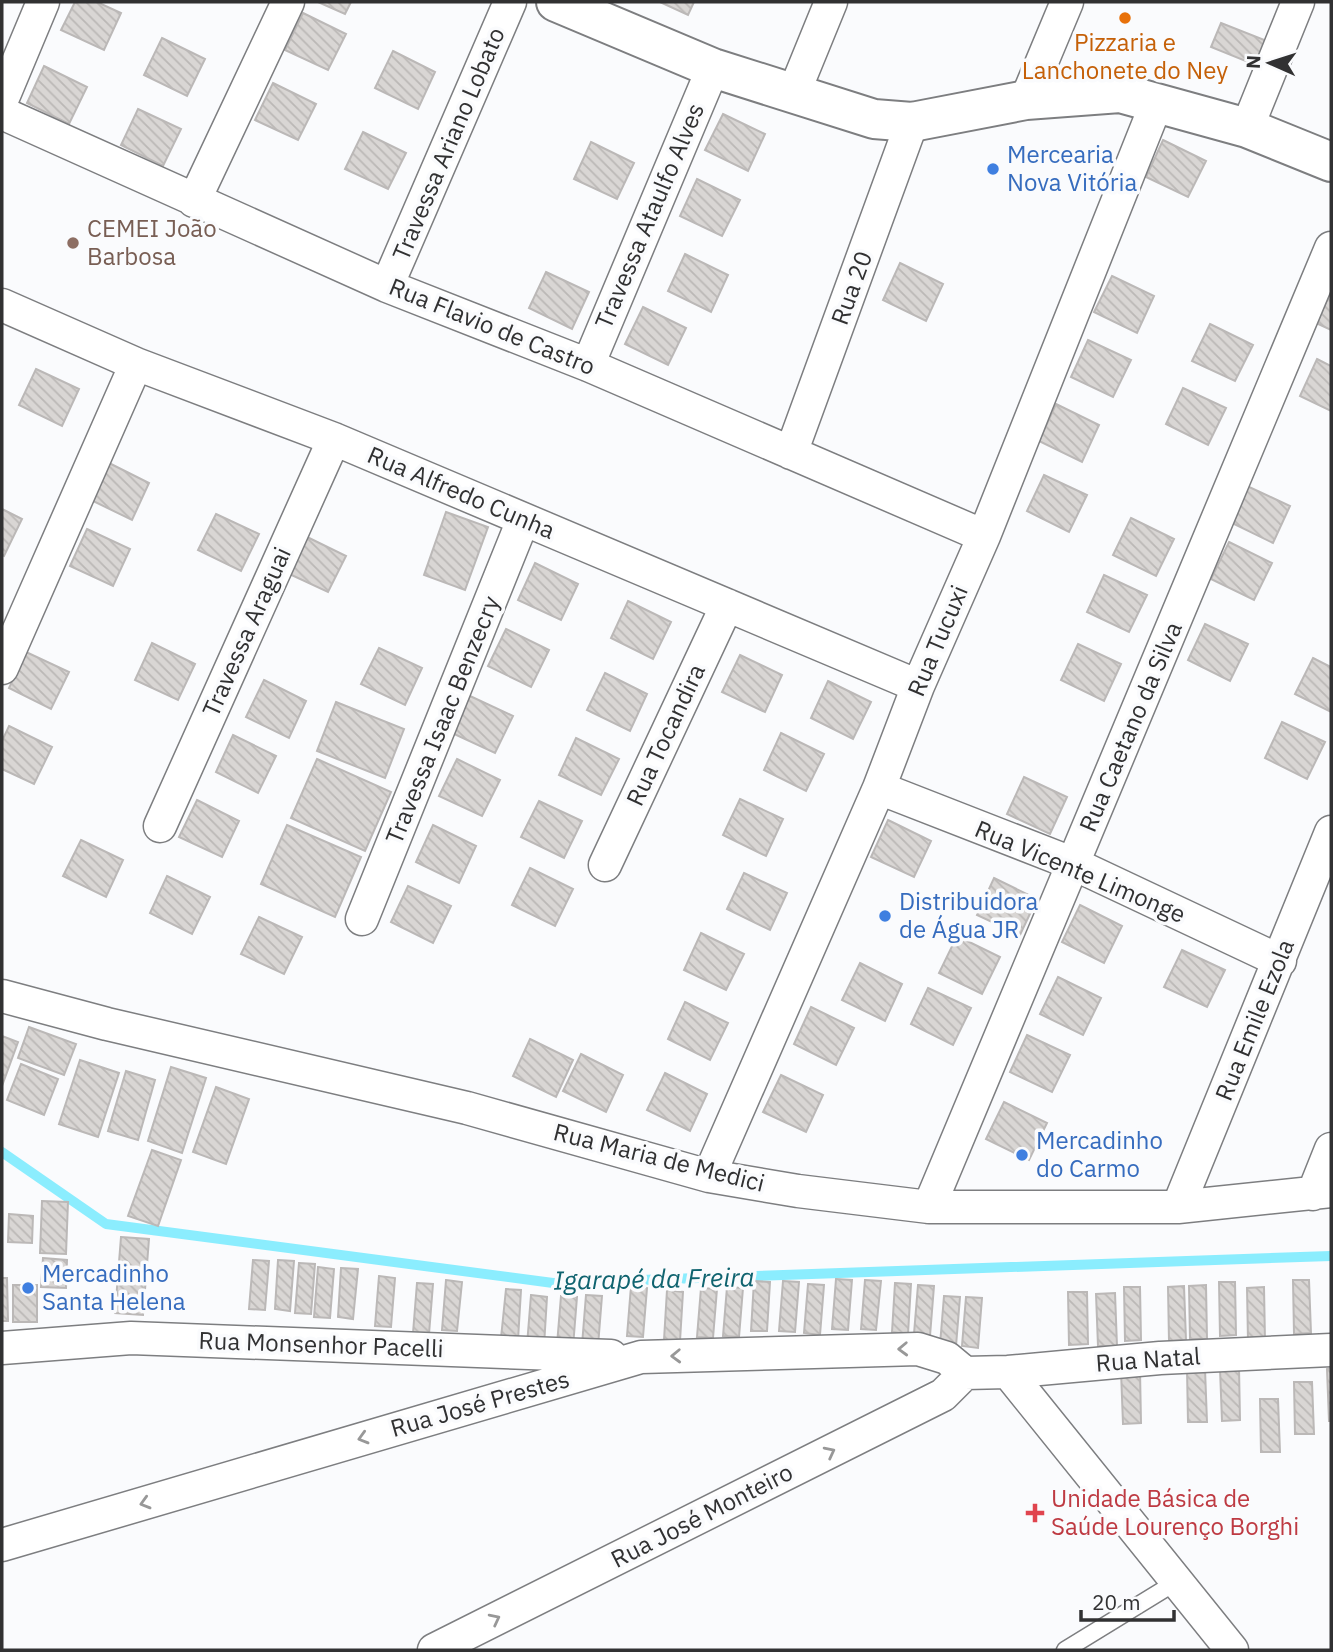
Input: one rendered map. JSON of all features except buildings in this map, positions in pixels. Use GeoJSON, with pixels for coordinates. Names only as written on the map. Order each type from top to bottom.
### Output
{"type":"FeatureCollection","features":[{"type":"Feature","properties":{"kind":"street"},"geometry":{"type":"LineString","coordinates":[[2,100],[43,2]]}},
{"type":"Feature","properties":{"kind":"street"},"geometry":{"type":"LineString","coordinates":[[194,201],[288,2]]}},
{"type":"Feature","properties":{"kind":"street","name":"Travessa Ariano Lobato"},"geometry":{"type":"LineString","coordinates":[[387,286],[510,2]]}},
{"type":"Feature","properties":{"kind":"street"},"geometry":{"type":"LineString","coordinates":[[793,95],[831,2]]}},
{"type":"Feature","properties":{"kind":"street"},"geometry":{"type":"LineString","coordinates":[[1026,100],[1067,2]]}},
{"type":"Feature","properties":{"kind":"street"},"geometry":{"type":"LineString","coordinates":[[1247,128],[1298,2]]}},
{"type":"Feature","properties":{"kind":"street"},"geometry":{"type":"LineString","coordinates":[[579,6],[713,68],[874,119],[912,122],[1026,100],[1120,93],[1247,128],[1331,162]]}},
{"type":"Feature","properties":{"kind":"street","name":"Travessa Ataulfo Alves"},"geometry":{"type":"LineString","coordinates":[[588,365],[713,68]]}},
{"type":"Feature","properties":{"kind":"street","name":"Rua Tucuxi"},"geometry":{"type":"LineString","coordinates":[[709,1176],[879,788],[918,685],[984,536],[1157,102]]}},
{"type":"Feature","properties":{"kind":"street","name":"Rua Flavio de Castro"},"geometry":{"type":"LineString","coordinates":[[2,113],[387,286],[588,365],[984,536]]}},
{"type":"Feature","properties":{"kind":"street","name":"Rua 20"},"geometry":{"type":"LineString","coordinates":[[791,453],[912,122]]}},
{"type":"Feature","properties":{"kind":"street","name":"Rua Caetano da Silva"},"geometry":{"type":"LineString","coordinates":[[929,1207],[1331,248]]}},
{"type":"Feature","properties":{"kind":"street","name":"Rua Alfredo Cunha"},"geometry":{"type":"LineString","coordinates":[[2,305],[136,364],[334,439],[918,685]]}},
{"type":"Feature","properties":{"kind":"street"},"geometry":{"type":"LineString","coordinates":[[2,668],[136,364]]}},
{"type":"Feature","properties":{"kind":"street","name":"Travessa Araguai"},"geometry":{"type":"LineString","coordinates":[[160,826],[334,439]]}},
{"type":"Feature","properties":{"kind":"street","name":"Travessa Isaac Benzecry"},"geometry":{"type":"LineString","coordinates":[[362,919],[523,520]]}},
{"type":"Feature","properties":{"kind":"street","name":"Rua Tocandira"},"geometry":{"type":"LineString","coordinates":[[605,865],[727,605]]}},
{"type":"Feature","properties":{"kind":"street","name":"Rua Vicente Limonge"},"geometry":{"type":"LineString","coordinates":[[879,788],[1073,864],[1280,961]]}},
{"type":"Feature","properties":{"kind":"street","name":"Rua Emile Ezola"},"geometry":{"type":"LineString","coordinates":[[1178,1207],[1331,832]]}},
{"type":"Feature","properties":{"kind":"street","name":"Rua Maria de Medici"},"geometry":{"type":"LineString","coordinates":[[2,996],[107,1024],[467,1108],[709,1176],[798,1191],[929,1207],[1178,1207],[1322,1193]]}},
{"type":"Feature","properties":{"kind":"street"},"geometry":{"type":"LineString","coordinates":[[1322,1193],[1331,1149]]}},
{"type":"Feature","properties":{"kind":"street","name":"Rua Monsenhor Pacelli"},"geometry":{"type":"LineString","coordinates":[[2,1348],[131,1338],[640,1357]]}},
{"type":"Feature","properties":{"kind":"street","name":"Rua José Prestes"},"geometry":{"type":"LineString","coordinates":[[2,1545],[640,1357],[918,1349],[947,1358],[965,1373]]}},
{"type":"Feature","properties":{"kind":"street","name":"Rua Natal"},"geometry":{"type":"LineString","coordinates":[[965,1373],[1008,1372],[1160,1358],[1331,1350]]}},
{"type":"Feature","properties":{"kind":"street"},"geometry":{"type":"LineString","coordinates":[[1008,1372],[1232,1650]]}},
{"type":"Feature","properties":{"kind":"street","name":"Rua José Monteiro"},"geometry":{"type":"LineString","coordinates":[[439,1649],[943,1395],[965,1373]]}},
{"type":"Feature","properties":{"kind":"lane"},"geometry":{"type":"LineString","coordinates":[[1065,1650],[1176,1582]]}},
{"type":"Feature","properties":{"kind":"waterway","name":"Igarapé da Freira"},"geometry":{"type":"LineString","coordinates":[[2,1152],[106,1224],[553,1283],[1331,1256]]}},
{"type":"Feature","properties":{"kind":"place","name":"Pizzaria e Lanchonete do Ney"},"geometry":{"type":"Point","coordinates":[1125,18]}},
{"type":"Feature","properties":{"kind":"place","name":"Mercearia Nova Vitória"},"geometry":{"type":"Point","coordinates":[993,169]}},
{"type":"Feature","properties":{"kind":"place","name":"CEMEI João Barbosa"},"geometry":{"type":"Point","coordinates":[73,243]}},
{"type":"Feature","properties":{"kind":"place","name":"Distribuidora de Água JR"},"geometry":{"type":"Point","coordinates":[885,916]}},
{"type":"Feature","properties":{"kind":"place","name":"Mercadinho do Carmo"},"geometry":{"type":"Point","coordinates":[1022,1155]}},
{"type":"Feature","properties":{"kind":"place","name":"Mercadinho Santa Helena"},"geometry":{"type":"Point","coordinates":[28,1288]}},
{"type":"Feature","properties":{"kind":"place","name":"Unidade Básica de Saúde Lourenço Borghi"},"geometry":{"type":"Point","coordinates":[1035,1513]}}]}
